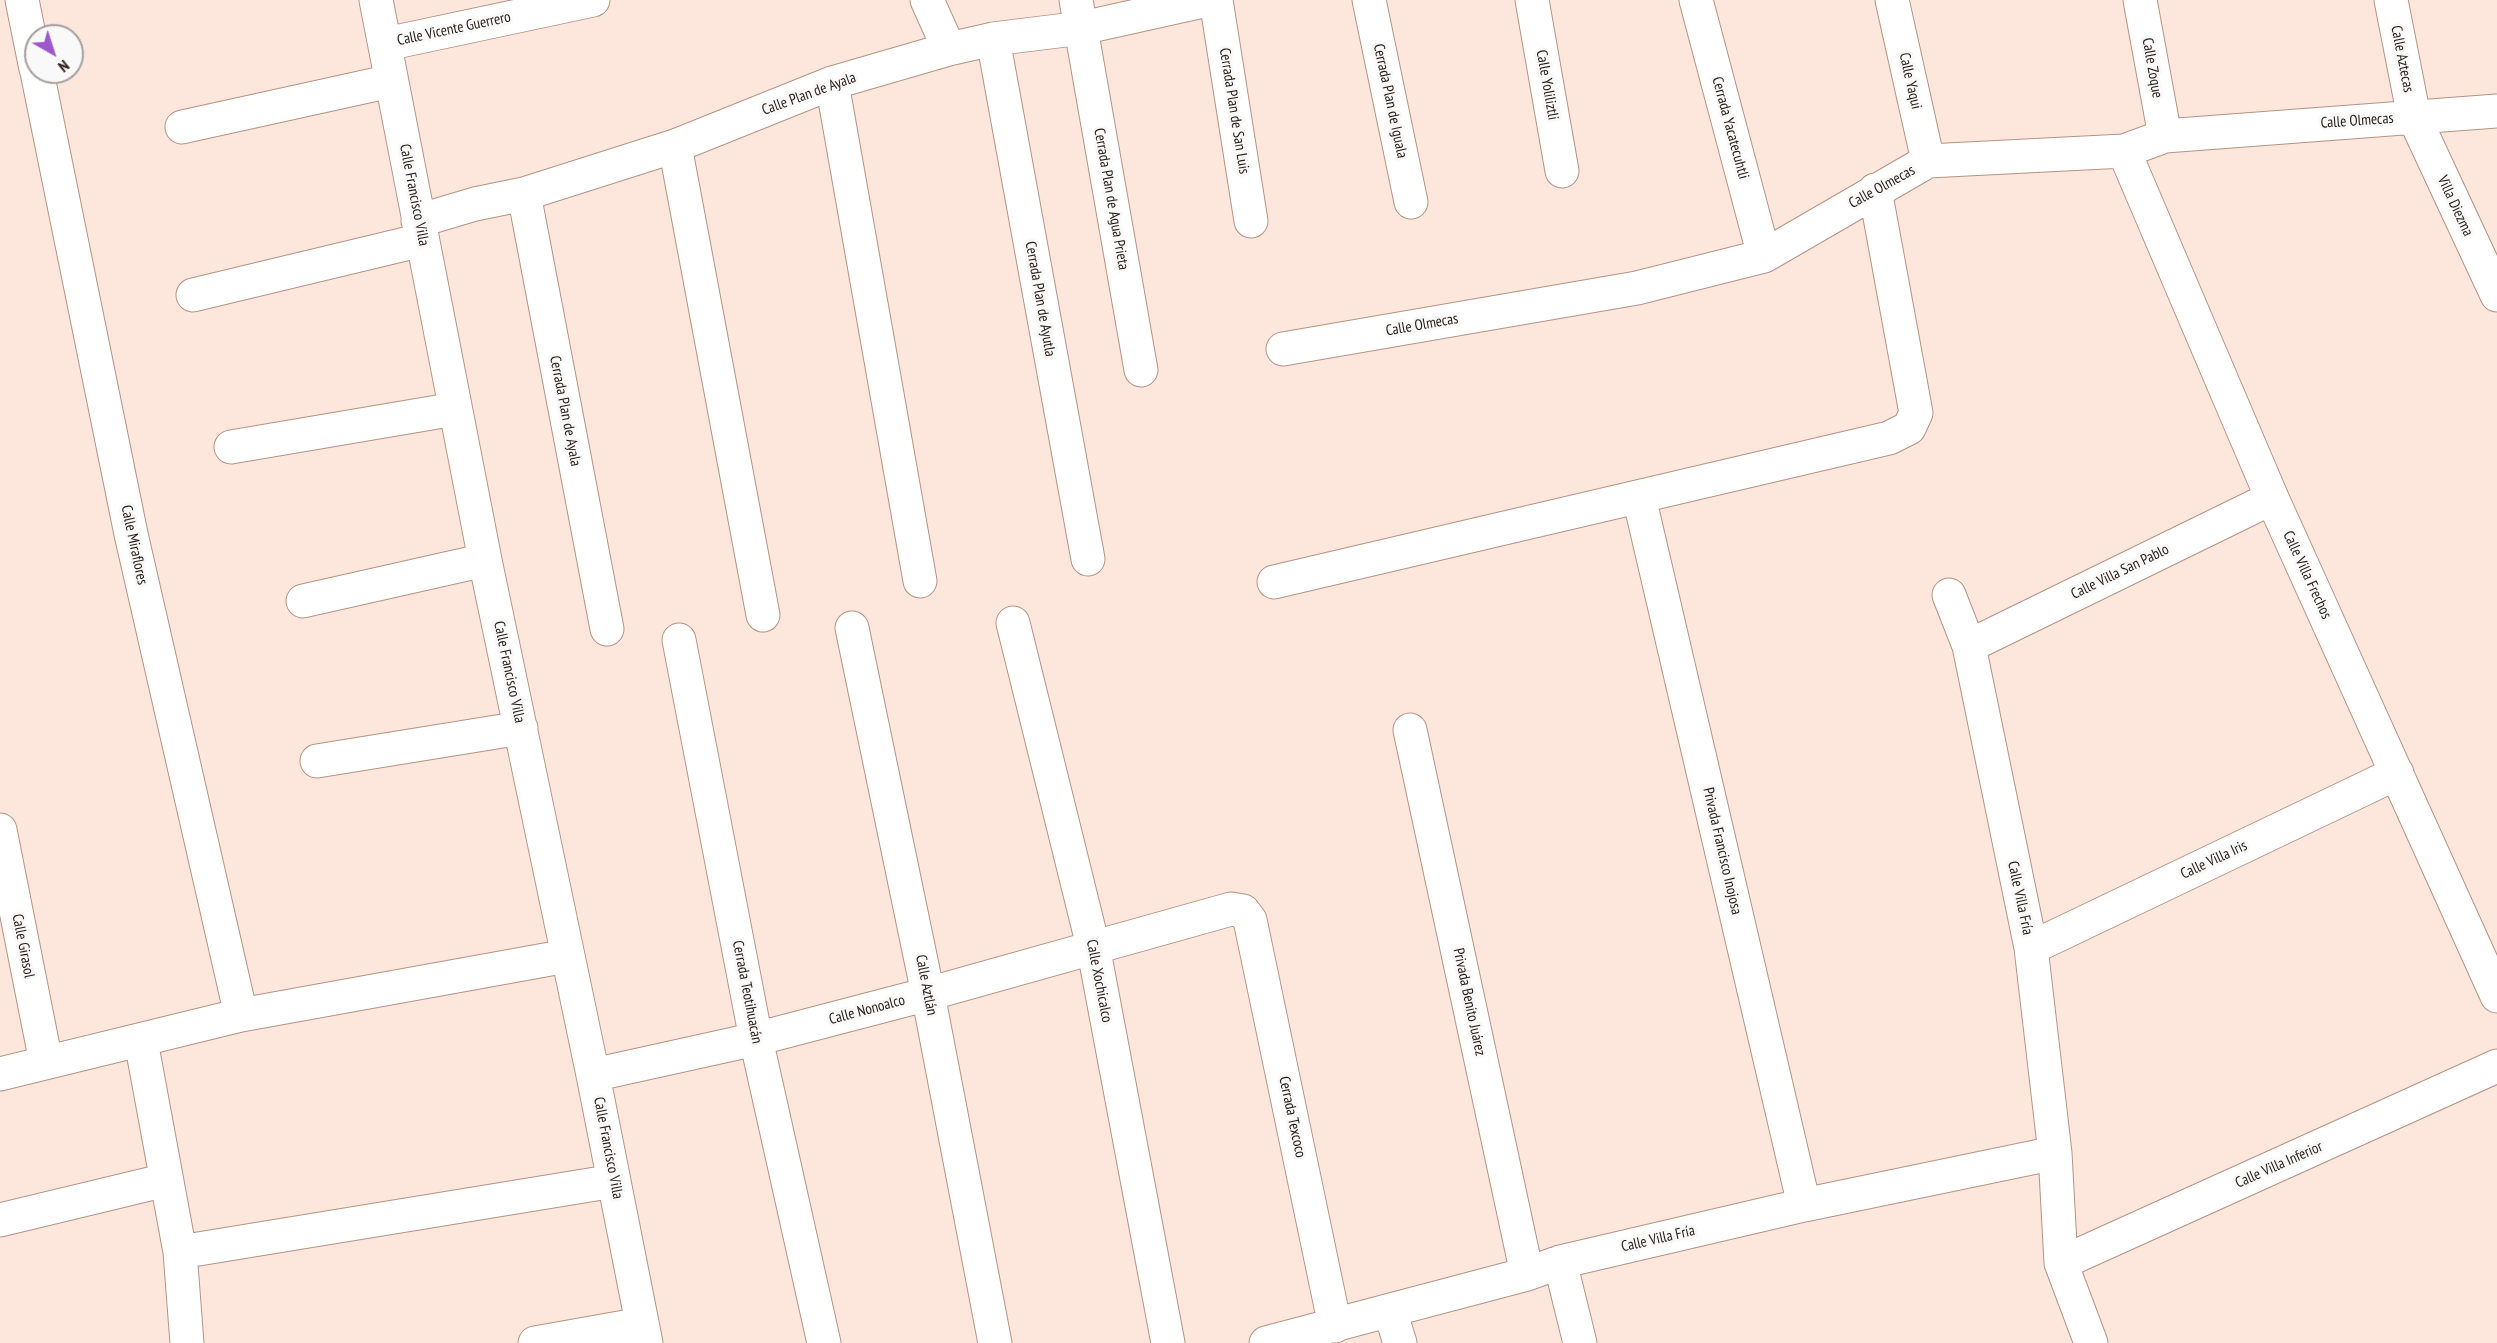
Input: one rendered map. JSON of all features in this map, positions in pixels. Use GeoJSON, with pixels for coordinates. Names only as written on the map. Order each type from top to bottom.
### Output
{"type":"FeatureCollection","features":[{"type":"Feature","properties":{"kind":"street","name":"Calle Miraflores"},"geometry":{"type":"LineString","coordinates":[[22,0],[27,24]]}},
{"type":"Feature","properties":{"kind":"street","name":"Calle Francisco Villa"},"geometry":{"type":"LineString","coordinates":[[376,0],[485,560],[593,1075],[644,1333]]}},
{"type":"Feature","properties":{"kind":"street"},"geometry":{"type":"LineString","coordinates":[[927,0],[949,49]]}},
{"type":"Feature","properties":{"kind":"street","name":"Calle Plan de Ayala"},"geometry":{"type":"LineString","coordinates":[[194,295],[420,231],[475,204],[524,194],[675,146],[832,83],[1079,14],[1208,0]]}},
{"type":"Feature","properties":{"kind":"street","name":"Cerrada Plan de San Luis"},"geometry":{"type":"LineString","coordinates":[[1216,0],[1251,221]]}},
{"type":"Feature","properties":{"kind":"street","name":"Cerrada Plan de Iguala"},"geometry":{"type":"LineString","coordinates":[[1368,0],[1411,202]]}},
{"type":"Feature","properties":{"kind":"street","name":"Calle Yoliliztli"},"geometry":{"type":"LineString","coordinates":[[1532,0],[1562,171]]}},
{"type":"Feature","properties":{"kind":"street","name":"Cerrada Yacatecuhtli"},"geometry":{"type":"LineString","coordinates":[[1696,0],[1764,256]]}},
{"type":"Feature","properties":{"kind":"street","name":"Calle Yaqui"},"geometry":{"type":"LineString","coordinates":[[1892,0],[1928,161]]}},
{"type":"Feature","properties":{"kind":"street","name":"Calle Zoque"},"geometry":{"type":"LineString","coordinates":[[2140,0],[2165,136]]}},
{"type":"Feature","properties":{"kind":"street","name":"Calle Aztecas"},"geometry":{"type":"LineString","coordinates":[[2391,0],[2414,117]]}},
{"type":"Feature","properties":{"kind":"street","name":"Calle Vicente Guerrero"},"geometry":{"type":"LineString","coordinates":[[386,44],[577,1]]}},
{"type":"Feature","properties":{"kind":"street","name":"Cerrada Plan de Agua Prieta"},"geometry":{"type":"LineString","coordinates":[[1079,14],[1141,370]]}},
{"type":"Feature","properties":{"kind":"street","name":"Cerrada Plan de Ayutla"},"geometry":{"type":"LineString","coordinates":[[993,39],[1088,558]]}},
{"type":"Feature","properties":{"kind":"street"},"geometry":{"type":"LineString","coordinates":[[182,127],[392,81]]}},
{"type":"Feature","properties":{"kind":"street"},"geometry":{"type":"LineString","coordinates":[[832,83],[920,581]]}},
{"type":"Feature","properties":{"kind":"street","name":"Calle Miraflores"},"geometry":{"type":"LineString","coordinates":[[39,84],[131,534],[241,1016]]}},
{"type":"Feature","properties":{"kind":"street","name":"Calle Olmecas"},"geometry":{"type":"LineString","coordinates":[[1283,349],[1637,288],[1764,256],[1928,161],[2124,151],[2165,136],[2497,111]]}},
{"type":"Feature","properties":{"kind":"street","name":"Villa Diezma"},"geometry":{"type":"LineString","coordinates":[[2414,117],[2497,295]]}},
{"type":"Feature","properties":{"kind":"street"},"geometry":{"type":"LineString","coordinates":[[675,146],[763,615]]}},
{"type":"Feature","properties":{"kind":"street","name":"Calle Villa Frechos"},"geometry":{"type":"LineString","coordinates":[[2124,151],[2271,498],[2497,996]]}},
{"type":"Feature","properties":{"kind":"street"},"geometry":{"type":"LineString","coordinates":[[1274,582],[1888,438],[1910,428],[1916,413],[1875,190]]}},
{"type":"Feature","properties":{"kind":"street","name":"Cerrada Plan de Ayala"},"geometry":{"type":"LineString","coordinates":[[524,194],[607,629]]}},
{"type":"Feature","properties":{"kind":"street"},"geometry":{"type":"LineString","coordinates":[[231,447],[455,409]]}},
{"type":"Feature","properties":{"kind":"street","name":"Privada Francisco Inojosa"},"geometry":{"type":"LineString","coordinates":[[1639,498],[1804,1205]]}},
{"type":"Feature","properties":{"kind":"street","name":"Calle Villa San Pablo"},"geometry":{"type":"LineString","coordinates":[[1969,646],[2271,498]]}},
{"type":"Feature","properties":{"kind":"street"},"geometry":{"type":"LineString","coordinates":[[303,601],[485,560]]}},
{"type":"Feature","properties":{"kind":"street","name":"Calle Villa Fría"},"geometry":{"type":"LineString","coordinates":[[1949,595],[1969,646],[2031,948],[2055,1153],[2061,1263],[2091,1343]]}},
{"type":"Feature","properties":{"kind":"street","name":"Calle Xochicalco"},"geometry":{"type":"LineString","coordinates":[[1013,623],[1093,946],[1168,1343]]}},
{"type":"Feature","properties":{"kind":"street","name":"Calle Aztlán"},"geometry":{"type":"LineString","coordinates":[[852,628],[928,994],[995,1343]]}},
{"type":"Feature","properties":{"kind":"street","name":"Cerrada Teotihuacán"},"geometry":{"type":"LineString","coordinates":[[679,640],[756,1039],[824,1343]]}},
{"type":"Feature","properties":{"kind":"street"},"geometry":{"type":"LineString","coordinates":[[317,761],[521,728]]}},
{"type":"Feature","properties":{"kind":"street","name":"Privada Benito Juárez"},"geometry":{"type":"LineString","coordinates":[[1410,730],[1527,1274]]}},
{"type":"Feature","properties":{"kind":"street","name":"Calle Villa Iris"},"geometry":{"type":"LineString","coordinates":[[2031,948],[2397,773]]}},
{"type":"Feature","properties":{"kind":"street","name":"Calle Girasol"},"geometry":{"type":"LineString","coordinates":[[0,830],[46,1062]]}},
{"type":"Feature","properties":{"kind":"street","name":"Calle Nonoalco"},"geometry":{"type":"LineString","coordinates":[[593,1075],[756,1039],[928,994],[1231,909],[1243,912]]}},
{"type":"Feature","properties":{"kind":"street","name":"Cerrada Texcoco"},"geometry":{"type":"LineString","coordinates":[[1243,912],[1250,920],[1335,1326]]}},
{"type":"Feature","properties":{"kind":"street"},"geometry":{"type":"LineString","coordinates":[[0,1074],[241,1016],[567,956]]}},
{"type":"Feature","properties":{"kind":"street"},"geometry":{"type":"LineString","coordinates":[[141,1041],[180,1252],[188,1343]]}},
{"type":"Feature","properties":{"kind":"street","name":"Calle Villa Inferior"},"geometry":{"type":"LineString","coordinates":[[2061,1263],[2497,1066]]}},
{"type":"Feature","properties":{"kind":"street","name":"Calle Villa Fría"},"geometry":{"type":"LineString","coordinates":[[1266,1343],[1527,1274],[1560,1263],[1804,1205],[2055,1153]]}},
{"type":"Feature","properties":{"kind":"street"},"geometry":{"type":"LineString","coordinates":[[0,1220],[166,1180]]}},
{"type":"Feature","properties":{"kind":"street"},"geometry":{"type":"LineString","coordinates":[[180,1252],[614,1181]]}},
{"type":"Feature","properties":{"kind":"street"},"geometry":{"type":"LineString","coordinates":[[1560,1263],[1580,1343]]}},
{"type":"Feature","properties":{"kind":"street"},"geometry":{"type":"LineString","coordinates":[[1390,1311],[1400,1343]]}},
{"type":"Feature","properties":{"kind":"street"},"geometry":{"type":"LineString","coordinates":[[535,1343],[644,1333]]}}]}
